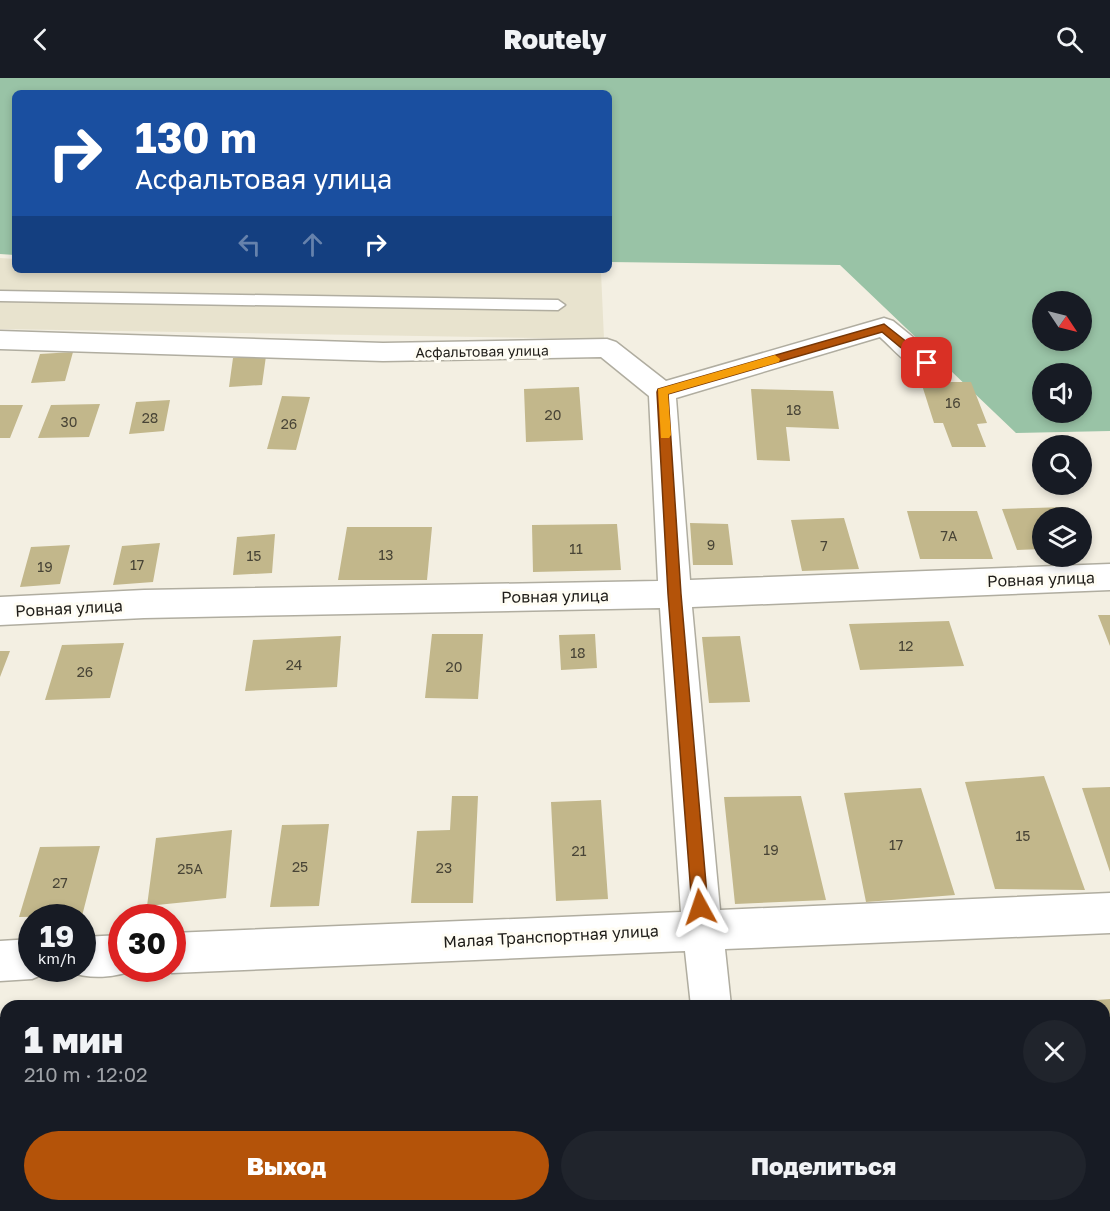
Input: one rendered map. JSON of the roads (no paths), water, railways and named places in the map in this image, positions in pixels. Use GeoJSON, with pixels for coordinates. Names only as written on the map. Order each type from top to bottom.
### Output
{"type":"FeatureCollection","features":[{"type":"Feature","properties":{"kind":"street"},"geometry":{"type":"LineString","coordinates":[[710,1000],[702,929],[675,594],[662,392],[884,327],[927,363]]}},
{"type":"Feature","properties":{"kind":"street","name":"Асфальтовая улица"},"geometry":{"type":"LineString","coordinates":[[0,340],[383,352],[607,348],[662,392]]}},
{"type":"Feature","properties":{"kind":"street","name":"Ровная улица"},"geometry":{"type":"LineString","coordinates":[[0,611],[144,604],[675,594],[1110,577]]}},
{"type":"Feature","properties":{"kind":"street","name":"Малая Транспортная улица"},"geometry":{"type":"LineString","coordinates":[[186,952],[1110,913]]}},
{"type":"Feature","properties":{"kind":"street"},"geometry":{"type":"LineString","coordinates":[[0,961],[18,960]]}},
{"type":"Feature","properties":{"kind":"lane"},"geometry":{"type":"LineString","coordinates":[[0,296],[558,305]]}}]}
